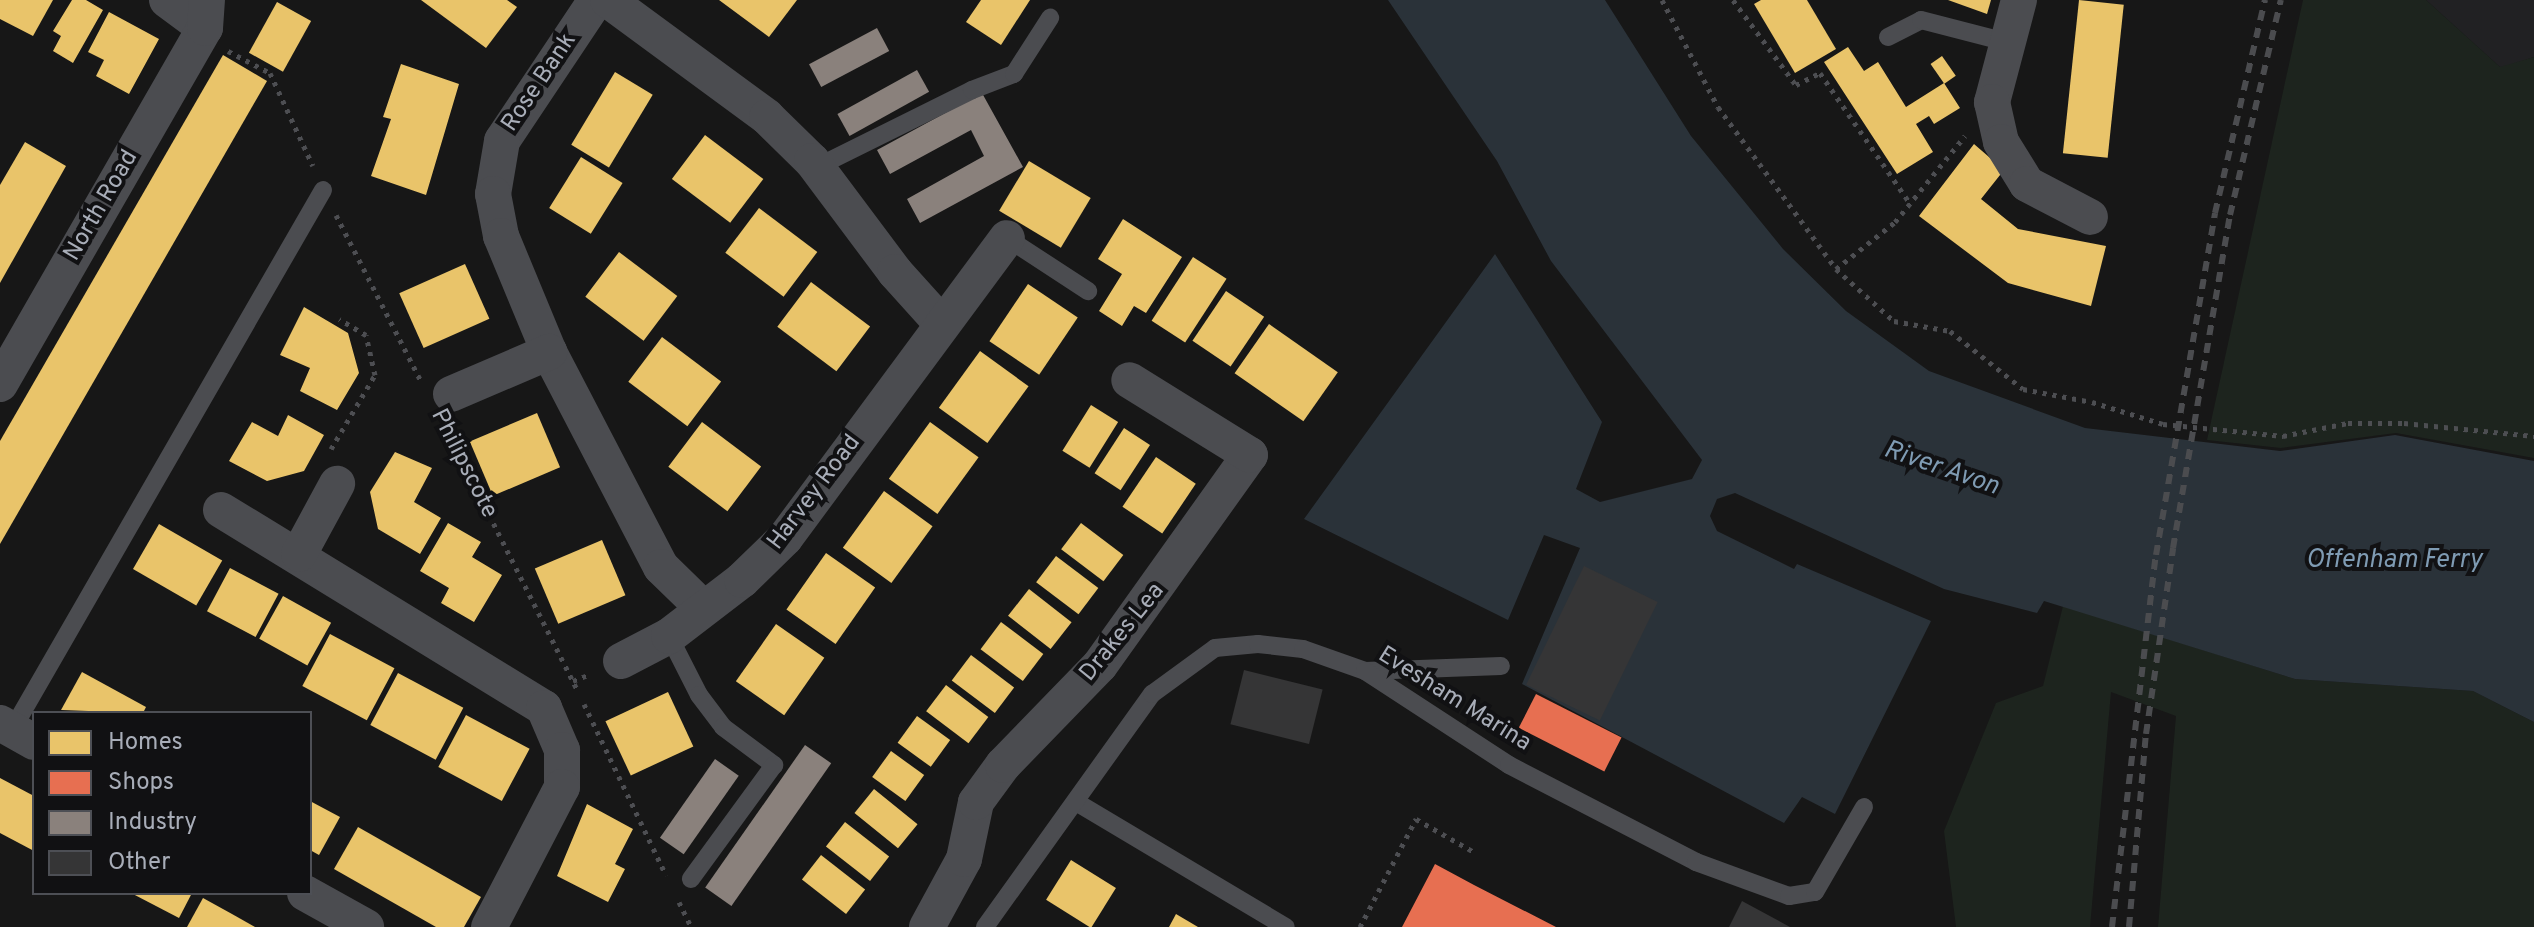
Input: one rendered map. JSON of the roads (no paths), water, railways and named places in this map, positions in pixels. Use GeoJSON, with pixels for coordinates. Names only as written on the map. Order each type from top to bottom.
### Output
{"type":"FeatureCollection","features":[{"type":"Feature","properties":{"kind":"street"},"geometry":{"type":"LineString","coordinates":[[167,0],[206,14]]}},
{"type":"Feature","properties":{"kind":"street","name":"Rose Bank"},"geometry":{"type":"LineString","coordinates":[[596,0],[513,121],[496,163],[493,194],[501,236],[549,352],[661,567],[703,608]]}},
{"type":"Feature","properties":{"kind":"street"},"geometry":{"type":"LineString","coordinates":[[608,0],[767,117],[817,167],[895,272],[940,322]]}},
{"type":"Feature","properties":{"kind":"street"},"geometry":{"type":"LineString","coordinates":[[2019,0],[1992,102],[2001,142],[2027,184],[2090,217]]}},
{"type":"Feature","properties":{"kind":"street","name":"North Road"},"geometry":{"type":"LineString","coordinates":[[0,384],[206,14]]}},
{"type":"Feature","properties":{"kind":"street","name":"Harvey Road"},"geometry":{"type":"LineString","coordinates":[[621,661],[669,636],[742,580],[785,538],[940,322],[1007,238]]}},
{"type":"Feature","properties":{"kind":"street"},"geometry":{"type":"LineString","coordinates":[[438,398],[549,352]]}},
{"type":"Feature","properties":{"kind":"street","name":"Drakes Lea"},"geometry":{"type":"LineString","coordinates":[[927,927],[964,859],[976,802],[1003,765],[1100,665],[1250,455],[1129,380]]}},
{"type":"Feature","properties":{"kind":"street"},"geometry":{"type":"LineString","coordinates":[[299,554],[337,484]]}},
{"type":"Feature","properties":{"kind":"street"},"geometry":{"type":"LineString","coordinates":[[221,510],[299,554],[544,708],[556,729],[566,769],[562,787],[489,927]]}},
{"type":"Feature","properties":{"kind":"street"},"geometry":{"type":"LineString","coordinates":[[309,895],[366,927]]}},
{"type":"Feature","properties":{"kind":"lane"},"geometry":{"type":"LineString","coordinates":[[817,167],[972,90],[1014,74],[1050,18]]}},
{"type":"Feature","properties":{"kind":"lane"},"geometry":{"type":"LineString","coordinates":[[1888,37],[1921,20],[2006,42]]}},
{"type":"Feature","properties":{"kind":"lane"},"geometry":{"type":"LineString","coordinates":[[15,732],[323,190]]}},
{"type":"Feature","properties":{"kind":"lane"},"geometry":{"type":"LineString","coordinates":[[1007,238],[1088,291]]}},
{"type":"Feature","properties":{"kind":"lane"},"geometry":{"type":"LineString","coordinates":[[669,636],[699,695],[723,727],[774,765],[691,879]]}},
{"type":"Feature","properties":{"kind":"lane","name":"Evesham Marina"},"geometry":{"type":"LineString","coordinates":[[985,927],[1152,694],[1215,648],[1258,644],[1303,649],[1365,671],[1509,765],[1753,887],[1789,896],[1815,892],[1864,807]]}},
{"type":"Feature","properties":{"kind":"lane"},"geometry":{"type":"LineString","coordinates":[[1365,671],[1501,666]]}},
{"type":"Feature","properties":{"kind":"lane"},"geometry":{"type":"LineString","coordinates":[[1076,802],[1286,927]]}},
{"type":"Feature","properties":{"kind":"water","name":"Offenham Ferry"},"geometry":{"type":"Polygon","coordinates":[[[1388,0],[1605,0],[1691,136],[1783,249],[1846,311],[1929,371],[2085,428],[2280,451],[2395,435],[2534,461],[2534,722],[2473,691],[2295,679],[2044,601],[2037,613],[1944,589],[1735,493],[1717,499],[1710,516],[1717,531],[1794,569],[1797,564],[1931,621],[1835,814],[1802,797],[1784,823],[1522,684],[1580,548],[1544,535],[1508,620],[1304,519],[1495,254],[1602,422],[1576,489],[1600,502],[1692,479],[1702,460],[1551,261],[1497,161],[1388,0]]]}},
{"type":"Feature","properties":{"kind":"railway"},"geometry":{"type":"LineString","coordinates":[[2112,927],[2156,555],[2215,213],[2265,0]]}},
{"type":"Feature","properties":{"kind":"railway"},"geometry":{"type":"LineString","coordinates":[[2129,927],[2146,734],[2173,548],[2230,215],[2281,0]]}},
{"type":"Feature","properties":{"kind":"water label","name":"River Avon"},"geometry":{"type":"Point","coordinates":[1941,469]}}]}
